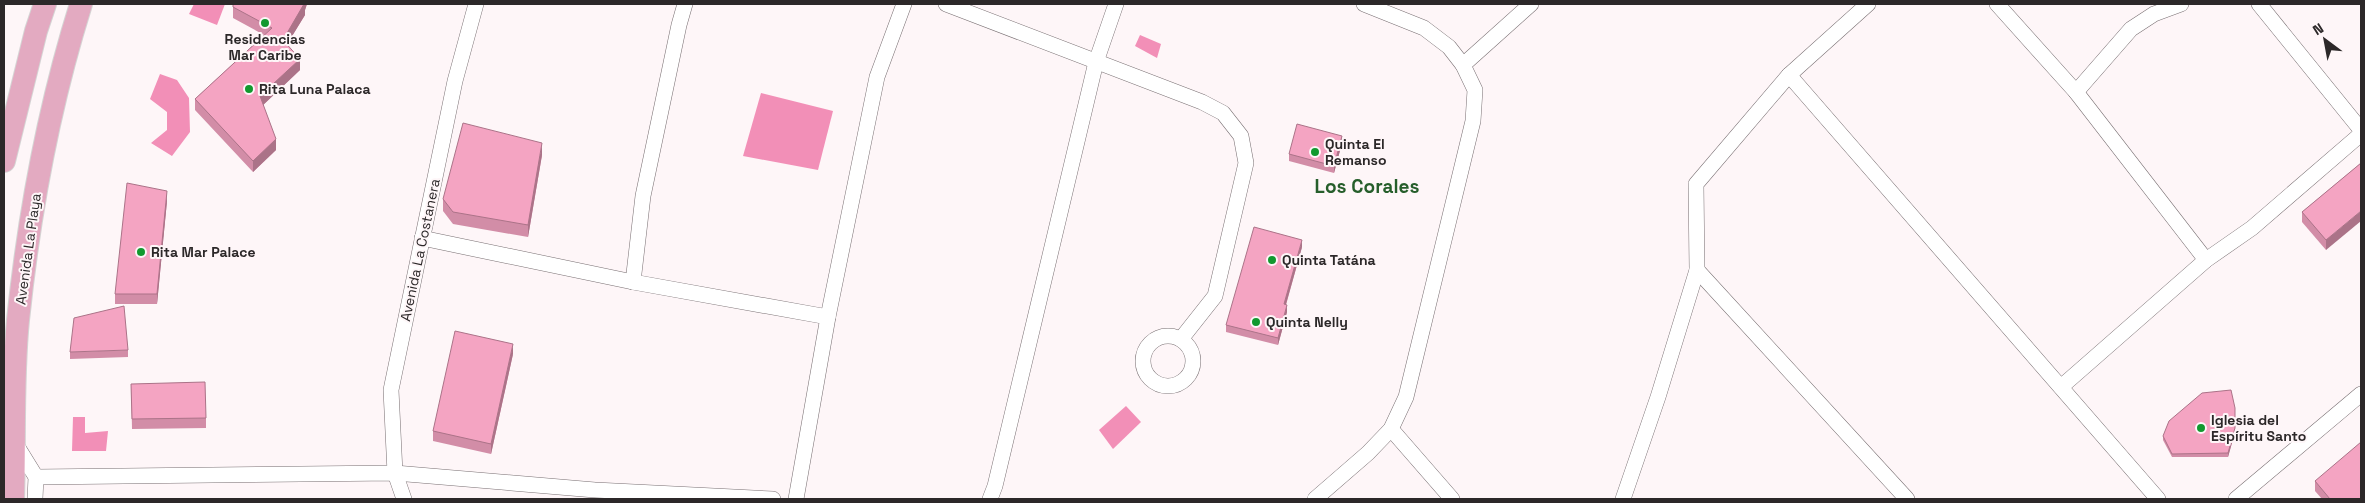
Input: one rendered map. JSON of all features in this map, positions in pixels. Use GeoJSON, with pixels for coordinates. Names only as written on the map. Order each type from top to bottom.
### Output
{"type":"FeatureCollection","features":[{"type":"Feature","properties":{"kind":"main road"},"geometry":{"type":"LineString","coordinates":[[4,161],[36,31],[45,4]]}},
{"type":"Feature","properties":{"kind":"main road","name":"Avenida La Playa"},"geometry":{"type":"LineString","coordinates":[[13,499],[14,396],[18,321],[31,212],[69,42],[81,4]]}},
{"type":"Feature","properties":{"kind":"street","name":"Avenida La Costanera"},"geometry":{"type":"LineString","coordinates":[[404,499],[395,473],[391,390],[456,81],[476,4]]}},
{"type":"Feature","properties":{"kind":"street"},"geometry":{"type":"LineString","coordinates":[[633,282],[643,196],[685,4]]}},
{"type":"Feature","properties":{"kind":"street"},"geometry":{"type":"LineString","coordinates":[[796,499],[828,317],[877,77],[904,4]]}},
{"type":"Feature","properties":{"kind":"street"},"geometry":{"type":"LineString","coordinates":[[946,4],[1202,102],[1223,113],[1241,136],[1246,163],[1215,296],[1181,339]]}},
{"type":"Feature","properties":{"kind":"street"},"geometry":{"type":"LineString","coordinates":[[990,499],[1096,62],[1116,4]]}},
{"type":"Feature","properties":{"kind":"street"},"geometry":{"type":"LineString","coordinates":[[1315,499],[1368,453],[1391,429],[1406,397],[1473,121],[1475,90],[1463,65],[1448,47],[1424,28],[1364,4]]}},
{"type":"Feature","properties":{"kind":"street"},"geometry":{"type":"LineString","coordinates":[[1463,65],[1531,4]]}},
{"type":"Feature","properties":{"kind":"street"},"geometry":{"type":"LineString","coordinates":[[1624,499],[1697,270],[1696,184],[1789,75],[1868,4]]}},
{"type":"Feature","properties":{"kind":"street"},"geometry":{"type":"LineString","coordinates":[[1997,4],[2076,92],[2206,260]]}},
{"type":"Feature","properties":{"kind":"street"},"geometry":{"type":"LineString","coordinates":[[2076,92],[2131,29],[2154,14],[2181,4]]}},
{"type":"Feature","properties":{"kind":"street"},"geometry":{"type":"LineString","coordinates":[[2061,387],[2206,260],[2252,228],[2361,132],[2259,4]]}},
{"type":"Feature","properties":{"kind":"street"},"geometry":{"type":"LineString","coordinates":[[1789,75],[2158,499]]}},
{"type":"Feature","properties":{"kind":"street"},"geometry":{"type":"LineString","coordinates":[[422,238],[633,282],[828,317]]}},
{"type":"Feature","properties":{"kind":"street"},"geometry":{"type":"LineString","coordinates":[[1697,270],[1907,499]]}},
{"type":"Feature","properties":{"kind":"street"},"geometry":{"type":"LineString","coordinates":[[2236,499],[2361,394]]}},
{"type":"Feature","properties":{"kind":"street"},"geometry":{"type":"LineString","coordinates":[[1391,429],[1452,499]]}},
{"type":"Feature","properties":{"kind":"street"},"geometry":{"type":"LineString","coordinates":[[15,443],[36,478],[35,499]]}},
{"type":"Feature","properties":{"kind":"street"},"geometry":{"type":"LineString","coordinates":[[36,478],[395,473],[595,490],[773,499]]}},
{"type":"Feature","properties":{"kind":"shaded area"},"geometry":{"type":"Polygon","coordinates":[[[194,4],[225,4],[217,25],[189,14],[194,4]]]}},
{"type":"Feature","properties":{"kind":"shaded area"},"geometry":{"type":"Polygon","coordinates":[[[1140,35],[1161,44],[1157,58],[1135,46],[1140,35]]]}},
{"type":"Feature","properties":{"kind":"shaded area"},"geometry":{"type":"Polygon","coordinates":[[[160,74],[177,80],[189,98],[190,132],[172,156],[151,143],[167,130],[167,112],[150,99],[160,74]]]}},
{"type":"Feature","properties":{"kind":"shaded area"},"geometry":{"type":"Polygon","coordinates":[[[761,93],[833,111],[818,170],[743,156],[761,93]]]}},
{"type":"Feature","properties":{"kind":"shaded area"},"geometry":{"type":"Polygon","coordinates":[[[1126,406],[1141,422],[1113,449],[1099,430],[1126,406]]]}},
{"type":"Feature","properties":{"kind":"shaded area"},"geometry":{"type":"Polygon","coordinates":[[[73,417],[85,417],[85,433],[108,431],[106,451],[72,451],[73,417]]]}},
{"type":"Feature","properties":{"kind":"building","name":"Rita Luna Palaca"},"geometry":{"type":"Polygon","coordinates":[[[233,4],[304,4],[283,40],[300,59],[260,96],[276,139],[253,161],[195,99],[272,28],[233,7],[233,4]]]}},
{"type":"Feature","properties":{"kind":"building"},"geometry":{"type":"Polygon","coordinates":[[[463,123],[542,143],[528,225],[453,212],[443,199],[463,123]]]}},
{"type":"Feature","properties":{"kind":"building","name":"Quinta El Remanso"},"geometry":{"type":"Polygon","coordinates":[[[1297,124],[1342,136],[1334,166],[1289,154],[1297,124]]]}},
{"type":"Feature","properties":{"kind":"building"},"geometry":{"type":"Polygon","coordinates":[[[2361,163],[2361,211],[2326,240],[2302,212],[2361,163]]]}},
{"type":"Feature","properties":{"kind":"building","name":"Rita Mar Palace"},"geometry":{"type":"Polygon","coordinates":[[[127,183],[167,191],[157,294],[115,294],[127,183]]]}},
{"type":"Feature","properties":{"kind":"building"},"geometry":{"type":"Polygon","coordinates":[[[1254,227],[1302,240],[1284,304],[1287,305],[1278,338],[1226,325],[1254,227]]]}},
{"type":"Feature","properties":{"kind":"building"},"geometry":{"type":"Polygon","coordinates":[[[124,306],[128,350],[70,352],[74,318],[124,306]]]}},
{"type":"Feature","properties":{"kind":"building"},"geometry":{"type":"Polygon","coordinates":[[[455,331],[513,344],[491,444],[433,431],[455,331]]]}},
{"type":"Feature","properties":{"kind":"building"},"geometry":{"type":"Polygon","coordinates":[[[205,382],[206,418],[132,419],[131,384],[205,382]]]}},
{"type":"Feature","properties":{"kind":"building","name":"Iglesia del Espíritu Santo"},"geometry":{"type":"Polygon","coordinates":[[[2231,390],[2235,408],[2235,428],[2228,453],[2172,454],[2163,436],[2169,421],[2202,393],[2231,390]]]}},
{"type":"Feature","properties":{"kind":"building"},"geometry":{"type":"Polygon","coordinates":[[[2361,442],[2361,499],[2330,499],[2315,481],[2361,442]]]}},
{"type":"Feature","properties":{"kind":"place","name":"Residencias Mar Caribe"},"geometry":{"type":"Point","coordinates":[265,23]}},
{"type":"Feature","properties":{"kind":"place","name":"Rita Luna Palaca"},"geometry":{"type":"Point","coordinates":[249,89]}},
{"type":"Feature","properties":{"kind":"place","name":"Quinta El Remanso"},"geometry":{"type":"Point","coordinates":[1315,152]}},
{"type":"Feature","properties":{"kind":"place","name":"Rita Mar Palace"},"geometry":{"type":"Point","coordinates":[141,252]}},
{"type":"Feature","properties":{"kind":"place","name":"Quinta Tatána"},"geometry":{"type":"Point","coordinates":[1272,260]}},
{"type":"Feature","properties":{"kind":"place","name":"Quinta Nelly"},"geometry":{"type":"Point","coordinates":[1256,322]}},
{"type":"Feature","properties":{"kind":"place","name":"Iglesia del Espíritu Santo"},"geometry":{"type":"Point","coordinates":[2201,428]}},
{"type":"Feature","properties":{"kind":"district","name":"Los Corales"},"geometry":{"type":"Point","coordinates":[1367,186]}}]}
